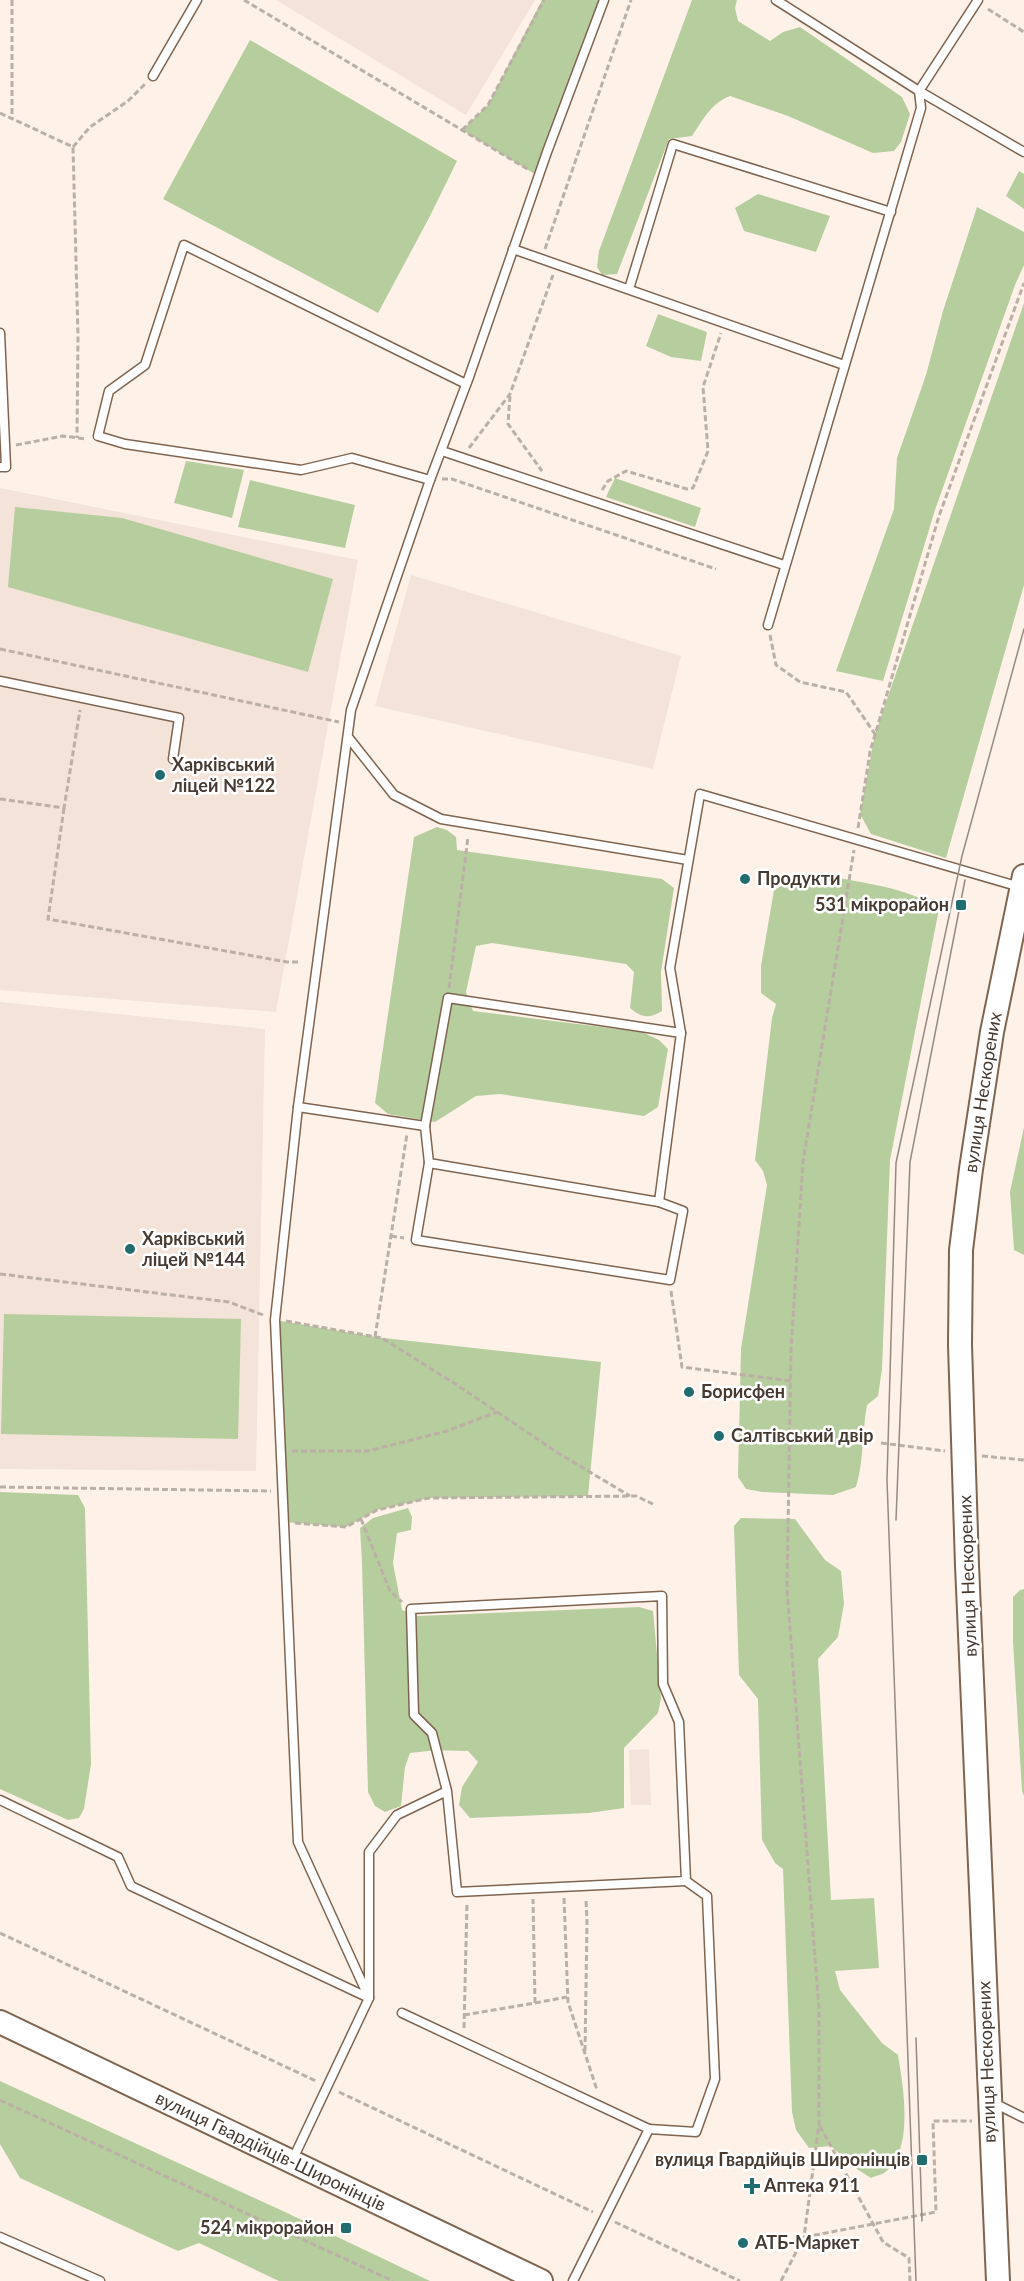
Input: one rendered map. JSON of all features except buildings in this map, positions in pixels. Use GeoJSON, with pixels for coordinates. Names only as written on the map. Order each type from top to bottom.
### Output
{"type":"FeatureCollection","features":[{"type":"Feature","properties":{"kind":"main road","name":"вулиця Нескорених"},"geometry":{"type":"LineString","coordinates":[[998,2281],[965,1502],[960,1345],[961,1250],[992,1032],[1023,882]]}},
{"type":"Feature","properties":{"kind":"main road","name":"вулиця Гвардійців-Широнінців"},"geometry":{"type":"LineString","coordinates":[[0,2022],[541,2281]]}},
{"type":"Feature","properties":{"kind":"lane"},"geometry":{"type":"LineString","coordinates":[[153,76],[197,0]]}},
{"type":"Feature","properties":{"kind":"lane"},"geometry":{"type":"LineString","coordinates":[[369,1998],[298,1842],[275,1320],[298,1107],[351,710],[538,176],[604,0]]}},
{"type":"Feature","properties":{"kind":"lane"},"geometry":{"type":"LineString","coordinates":[[776,0],[919,91],[1024,152]]}},
{"type":"Feature","properties":{"kind":"lane"},"geometry":{"type":"LineString","coordinates":[[768,625],[921,108],[919,91],[977,1]]}},
{"type":"Feature","properties":{"kind":"lane"},"geometry":{"type":"LineString","coordinates":[[630,289],[673,144],[891,212]]}},
{"type":"Feature","properties":{"kind":"lane"},"geometry":{"type":"LineString","coordinates":[[430,480],[352,458],[302,470],[125,444],[98,436],[109,391],[145,365],[184,245],[466,384]]}},
{"type":"Feature","properties":{"kind":"lane"},"geometry":{"type":"LineString","coordinates":[[513,249],[844,365]]}},
{"type":"Feature","properties":{"kind":"lane"},"geometry":{"type":"LineString","coordinates":[[0,333],[6,467],[0,467]]}},
{"type":"Feature","properties":{"kind":"lane"},"geometry":{"type":"LineString","coordinates":[[442,451],[784,565]]}},
{"type":"Feature","properties":{"kind":"lane"},"geometry":{"type":"LineString","coordinates":[[0,681],[179,718],[173,759]]}},
{"type":"Feature","properties":{"kind":"lane"},"geometry":{"type":"LineString","coordinates":[[348,737],[394,795],[441,819],[688,860]]}},
{"type":"Feature","properties":{"kind":"lane"},"geometry":{"type":"LineString","coordinates":[[659,1202],[681,1034],[670,968],[700,794],[856,839],[1023,882]]}},
{"type":"Feature","properties":{"kind":"lane"},"geometry":{"type":"LineString","coordinates":[[429,1163],[659,1202],[682,1211],[670,1280],[416,1240],[429,1163],[425,1126],[448,998],[681,1034]]}},
{"type":"Feature","properties":{"kind":"lane"},"geometry":{"type":"LineString","coordinates":[[298,1107],[425,1126]]}},
{"type":"Feature","properties":{"kind":"lane"},"geometry":{"type":"LineString","coordinates":[[402,2013],[649,2129],[696,2132],[715,2079],[707,1896],[686,1881],[457,1892],[447,1791],[432,1733],[414,1715],[411,1609],[662,1596],[663,1684],[679,1722],[686,1881]]}},
{"type":"Feature","properties":{"kind":"lane"},"geometry":{"type":"LineString","coordinates":[[292,2162],[369,1998],[369,1852],[397,1815],[447,1791]]}},
{"type":"Feature","properties":{"kind":"lane"},"geometry":{"type":"LineString","coordinates":[[0,1800],[118,1857],[131,1886],[369,1998]]}},
{"type":"Feature","properties":{"kind":"lane"},"geometry":{"type":"LineString","coordinates":[[989,2100],[1024,2118]]}},
{"type":"Feature","properties":{"kind":"lane"},"geometry":{"type":"LineString","coordinates":[[573,2281],[649,2129]]}},
{"type":"Feature","properties":{"kind":"lane"},"geometry":{"type":"LineString","coordinates":[[0,2237],[99,2281]]}},
{"type":"Feature","properties":{"kind":"path"},"geometry":{"type":"LineString","coordinates":[[12,0],[12,118]]}},
{"type":"Feature","properties":{"kind":"path"},"geometry":{"type":"LineString","coordinates":[[244,0],[538,176]]}},
{"type":"Feature","properties":{"kind":"path"},"geometry":{"type":"LineString","coordinates":[[462,130],[488,105],[543,0]]}},
{"type":"Feature","properties":{"kind":"path"},"geometry":{"type":"LineString","coordinates":[[542,259],[631,0]]}},
{"type":"Feature","properties":{"kind":"path"},"geometry":{"type":"LineString","coordinates":[[977,1],[1024,32]]}},
{"type":"Feature","properties":{"kind":"path"},"geometry":{"type":"LineString","coordinates":[[77,438],[77,303],[73,147],[90,127],[128,101],[153,76]]}},
{"type":"Feature","properties":{"kind":"path"},"geometry":{"type":"LineString","coordinates":[[0,113],[73,147]]}},
{"type":"Feature","properties":{"kind":"path"},"geometry":{"type":"LineString","coordinates":[[554,489],[508,424],[510,394],[557,265]]}},
{"type":"Feature","properties":{"kind":"path"},"geometry":{"type":"LineString","coordinates":[[781,2281],[804,2237],[819,2124],[819,2010],[787,1589],[791,1381],[803,1162],[870,752],[939,516],[1024,283]]}},
{"type":"Feature","properties":{"kind":"path"},"geometry":{"type":"LineString","coordinates":[[594,502],[608,481],[626,471],[687,489],[693,488],[708,451],[703,387],[725,323]]}},
{"type":"Feature","properties":{"kind":"path"},"geometry":{"type":"LineString","coordinates":[[462,458],[510,394]]}},
{"type":"Feature","properties":{"kind":"path"},"geometry":{"type":"LineString","coordinates":[[5,447],[63,436],[96,441],[98,436]]}},
{"type":"Feature","properties":{"kind":"path"},"geometry":{"type":"LineString","coordinates":[[430,480],[452,478],[716,569]]}},
{"type":"Feature","properties":{"kind":"path"},"geometry":{"type":"LineString","coordinates":[[768,625],[776,665],[800,682],[846,692],[875,734]]}},
{"type":"Feature","properties":{"kind":"path"},"geometry":{"type":"LineString","coordinates":[[0,649],[350,724]]}},
{"type":"Feature","properties":{"kind":"path"},"geometry":{"type":"LineString","coordinates":[[82,699],[48,919],[299,962]]}},
{"type":"Feature","properties":{"kind":"path"},"geometry":{"type":"LineString","coordinates":[[0,799],[64,808]]}},
{"type":"Feature","properties":{"kind":"path"},"geometry":{"type":"LineString","coordinates":[[448,998],[470,824]]}},
{"type":"Feature","properties":{"kind":"path"},"geometry":{"type":"LineString","coordinates":[[375,1336],[409,1123]]}},
{"type":"Feature","properties":{"kind":"path"},"geometry":{"type":"LineString","coordinates":[[0,1274],[230,1302],[275,1320],[382,1338],[558,1453],[630,1496]]}},
{"type":"Feature","properties":{"kind":"path"},"geometry":{"type":"LineString","coordinates":[[670,1280],[682,1367],[791,1381]]}},
{"type":"Feature","properties":{"kind":"path"},"geometry":{"type":"LineString","coordinates":[[281,1452],[368,1450],[447,1431],[497,1412]]}},
{"type":"Feature","properties":{"kind":"path"},"geometry":{"type":"LineString","coordinates":[[881,1443],[953,1452]]}},
{"type":"Feature","properties":{"kind":"path"},"geometry":{"type":"LineString","coordinates":[[982,1456],[1024,1460]]}},
{"type":"Feature","properties":{"kind":"path"},"geometry":{"type":"LineString","coordinates":[[0,1487],[283,1491]]}},
{"type":"Feature","properties":{"kind":"path"},"geometry":{"type":"LineString","coordinates":[[284,1522],[346,1527],[376,1510],[429,1498],[636,1496],[653,1504]]}},
{"type":"Feature","properties":{"kind":"path"},"geometry":{"type":"LineString","coordinates":[[361,1519],[390,1591],[411,1609]]}},
{"type":"Feature","properties":{"kind":"path"},"geometry":{"type":"LineString","coordinates":[[585,1886],[587,1922],[585,2056]]}},
{"type":"Feature","properties":{"kind":"path"},"geometry":{"type":"LineString","coordinates":[[564,1887],[567,1997],[602,2107]]}},
{"type":"Feature","properties":{"kind":"path"},"geometry":{"type":"LineString","coordinates":[[533,1888],[535,2003]]}},
{"type":"Feature","properties":{"kind":"path"},"geometry":{"type":"LineString","coordinates":[[464,2042],[467,1892]]}},
{"type":"Feature","properties":{"kind":"path"},"geometry":{"type":"LineString","coordinates":[[0,1934],[740,2281]]}},
{"type":"Feature","properties":{"kind":"path"},"geometry":{"type":"LineString","coordinates":[[464,2015],[567,1997]]}},
{"type":"Feature","properties":{"kind":"path"},"geometry":{"type":"LineString","coordinates":[[0,2100],[393,2281]]}},
{"type":"Feature","properties":{"kind":"path"},"geometry":{"type":"LineString","coordinates":[[804,2237],[936,2212],[933,2121],[976,2121]]}},
{"type":"Feature","properties":{"kind":"path"},"geometry":{"type":"LineString","coordinates":[[819,2124],[883,2242],[909,2258],[910,2281]]}},
{"type":"Feature","properties":{"kind":"shaded area"},"geometry":{"type":"Polygon","coordinates":[[[276,0],[535,0],[466,115],[276,0]]]}},
{"type":"Feature","properties":{"kind":"shaded area","name":"Харківський ліцей №122"},"geometry":{"type":"Polygon","coordinates":[[[0,488],[358,560],[276,1012],[0,990],[0,488]]]}},
{"type":"Feature","properties":{"kind":"shaded area"},"geometry":{"type":"Polygon","coordinates":[[[411,575],[681,656],[653,769],[375,706],[411,575]]]}},
{"type":"Feature","properties":{"kind":"shaded area","name":"Харківський ліцей №144"},"geometry":{"type":"Polygon","coordinates":[[[0,1002],[265,1029],[256,1471],[0,1469],[0,1002]]]}},
{"type":"Feature","properties":{"kind":"shaded area"},"geometry":{"type":"Polygon","coordinates":[[[649,1749],[651,1805],[631,1805],[629,1750],[649,1749]]]}},
{"type":"Feature","properties":{"kind":"green space"},"geometry":{"type":"Polygon","coordinates":[[[542,0],[604,0],[538,176],[462,130],[488,105],[542,0]]]}},
{"type":"Feature","properties":{"kind":"green space"},"geometry":{"type":"Polygon","coordinates":[[[692,0],[737,0],[735,8],[738,21],[770,41],[783,32],[800,27],[902,97],[910,114],[901,142],[894,151],[873,153],[788,116],[730,96],[723,99],[704,118],[692,136],[669,139],[617,274],[602,275],[597,267],[599,251],[692,0]]]}},
{"type":"Feature","properties":{"kind":"green space"},"geometry":{"type":"Polygon","coordinates":[[[250,40],[457,161],[378,313],[163,199],[250,40]]]}},
{"type":"Feature","properties":{"kind":"green space"},"geometry":{"type":"Polygon","coordinates":[[[1019,171],[1024,174],[1024,209],[1006,196],[1019,171]]]}},
{"type":"Feature","properties":{"kind":"green space"},"geometry":{"type":"Polygon","coordinates":[[[758,194],[830,216],[816,252],[744,231],[735,208],[758,194]]]}},
{"type":"Feature","properties":{"kind":"green space"},"geometry":{"type":"Polygon","coordinates":[[[977,207],[1024,232],[1024,265],[935,510],[883,681],[836,671],[894,509],[897,458],[926,375],[943,311],[977,207]]]}},
{"type":"Feature","properties":{"kind":"green space"},"geometry":{"type":"Polygon","coordinates":[[[1024,303],[1024,585],[946,858],[871,834],[860,814],[875,734],[1024,303]]]}},
{"type":"Feature","properties":{"kind":"green space"},"geometry":{"type":"Polygon","coordinates":[[[658,314],[707,332],[701,361],[671,357],[646,346],[658,314]]]}},
{"type":"Feature","properties":{"kind":"green space"},"geometry":{"type":"Polygon","coordinates":[[[186,461],[244,470],[232,518],[174,503],[186,461]]]}},
{"type":"Feature","properties":{"kind":"green space"},"geometry":{"type":"Polygon","coordinates":[[[615,478],[701,508],[695,527],[606,497],[615,478]]]}},
{"type":"Feature","properties":{"kind":"green space"},"geometry":{"type":"Polygon","coordinates":[[[250,480],[355,505],[345,548],[238,527],[250,480]]]}},
{"type":"Feature","properties":{"kind":"green space"},"geometry":{"type":"Polygon","coordinates":[[[15,507],[122,518],[333,579],[308,672],[8,587],[15,507]]]}},
{"type":"Feature","properties":{"kind":"green space"},"geometry":{"type":"Polygon","coordinates":[[[437,827],[447,830],[456,837],[457,850],[662,879],[674,888],[661,972],[662,1011],[657,1014],[646,1016],[630,1008],[634,972],[626,964],[492,943],[476,946],[466,992],[473,1011],[642,1032],[659,1040],[668,1049],[658,1107],[644,1116],[500,1094],[476,1096],[435,1122],[388,1114],[375,1103],[414,837],[437,827]]]}},
{"type":"Feature","properties":{"kind":"green space"},"geometry":{"type":"Polygon","coordinates":[[[825,875],[913,895],[939,909],[890,1160],[882,1369],[878,1396],[867,1405],[856,1487],[833,1495],[762,1492],[746,1489],[738,1477],[741,1349],[767,1185],[763,1171],[755,1160],[772,1018],[776,1004],[761,993],[761,966],[774,890],[798,877],[825,875]]]}},
{"type":"Feature","properties":{"kind":"green space"},"geometry":{"type":"Polygon","coordinates":[[[1024,1127],[1024,1255],[1014,1250],[1010,1192],[1024,1127]]]}},
{"type":"Feature","properties":{"kind":"green space"},"geometry":{"type":"Polygon","coordinates":[[[4,1314],[241,1319],[238,1439],[1,1434],[4,1314]]]}},
{"type":"Feature","properties":{"kind":"green space"},"geometry":{"type":"Polygon","coordinates":[[[275,1320],[375,1337],[601,1362],[588,1496],[429,1498],[377,1510],[346,1527],[284,1522],[275,1320]]]}},
{"type":"Feature","properties":{"kind":"green space"},"geometry":{"type":"Polygon","coordinates":[[[0,1492],[78,1495],[85,1508],[91,1764],[84,1809],[79,1818],[68,1820],[0,1789],[0,1492]]]}},
{"type":"Feature","properties":{"kind":"green space"},"geometry":{"type":"Polygon","coordinates":[[[408,1508],[412,1517],[411,1530],[397,1533],[393,1563],[402,1610],[418,1616],[639,1607],[653,1611],[661,1698],[658,1713],[624,1748],[624,1808],[589,1813],[470,1818],[459,1805],[462,1787],[478,1762],[468,1751],[446,1750],[410,1753],[405,1767],[401,1806],[385,1812],[375,1806],[368,1792],[360,1528],[373,1518],[408,1508]]]}},
{"type":"Feature","properties":{"kind":"green space"},"geometry":{"type":"Polygon","coordinates":[[[741,1518],[795,1519],[825,1560],[841,1571],[844,1604],[838,1637],[818,1659],[831,1900],[874,1898],[879,1968],[835,1971],[840,1990],[882,2043],[898,2055],[904,2100],[900,2150],[894,2163],[884,2173],[871,2178],[852,2166],[831,2146],[809,2148],[796,2130],[792,2112],[783,1869],[775,1863],[762,1840],[758,1699],[739,1675],[734,1526],[741,1518]]]}},
{"type":"Feature","properties":{"kind":"green space"},"geometry":{"type":"Polygon","coordinates":[[[1024,1589],[1024,1796],[1013,1642],[1013,1597],[1024,1589]]]}},
{"type":"Feature","properties":{"kind":"green space"},"geometry":{"type":"Polygon","coordinates":[[[0,2081],[430,2281],[279,2281],[199,2243],[178,2251],[20,2178],[0,2144],[0,2081]]]}},
{"type":"Feature","properties":{"kind":"tram line"},"geometry":{"type":"LineString","coordinates":[[916,2281],[887,1480],[896,1163],[962,856],[1024,629]]}},
{"type":"Feature","properties":{"kind":"tram line"},"geometry":{"type":"LineString","coordinates":[[896,1520],[910,1162],[965,880]]}},
{"type":"Feature","properties":{"kind":"tram line"},"geometry":{"type":"LineString","coordinates":[[916,2038],[922,2221]]}},
{"type":"Feature","properties":{"kind":"place","name":"Харківський ліцей №122"},"geometry":{"type":"Point","coordinates":[160,775]}},
{"type":"Feature","properties":{"kind":"place","name":"Продукти"},"geometry":{"type":"Point","coordinates":[745,879]}},
{"type":"Feature","properties":{"kind":"place","name":"531 мікрорайон"},"geometry":{"type":"Point","coordinates":[961,905]}},
{"type":"Feature","properties":{"kind":"place","name":"Харківський ліцей №144"},"geometry":{"type":"Point","coordinates":[130,1249]}},
{"type":"Feature","properties":{"kind":"place","name":"Борисфен"},"geometry":{"type":"Point","coordinates":[689,1392]}},
{"type":"Feature","properties":{"kind":"place","name":"Салтівський двір"},"geometry":{"type":"Point","coordinates":[719,1436]}},
{"type":"Feature","properties":{"kind":"place","name":"вулиця Гвардійців Широнінців"},"geometry":{"type":"Point","coordinates":[922,2160]}},
{"type":"Feature","properties":{"kind":"place","name":"Аптека 911"},"geometry":{"type":"Point","coordinates":[752,2186]}},
{"type":"Feature","properties":{"kind":"place","name":"524 мікрорайон"},"geometry":{"type":"Point","coordinates":[346,2228]}},
{"type":"Feature","properties":{"kind":"place","name":"АТБ-Маркет"},"geometry":{"type":"Point","coordinates":[743,2243]}}]}
